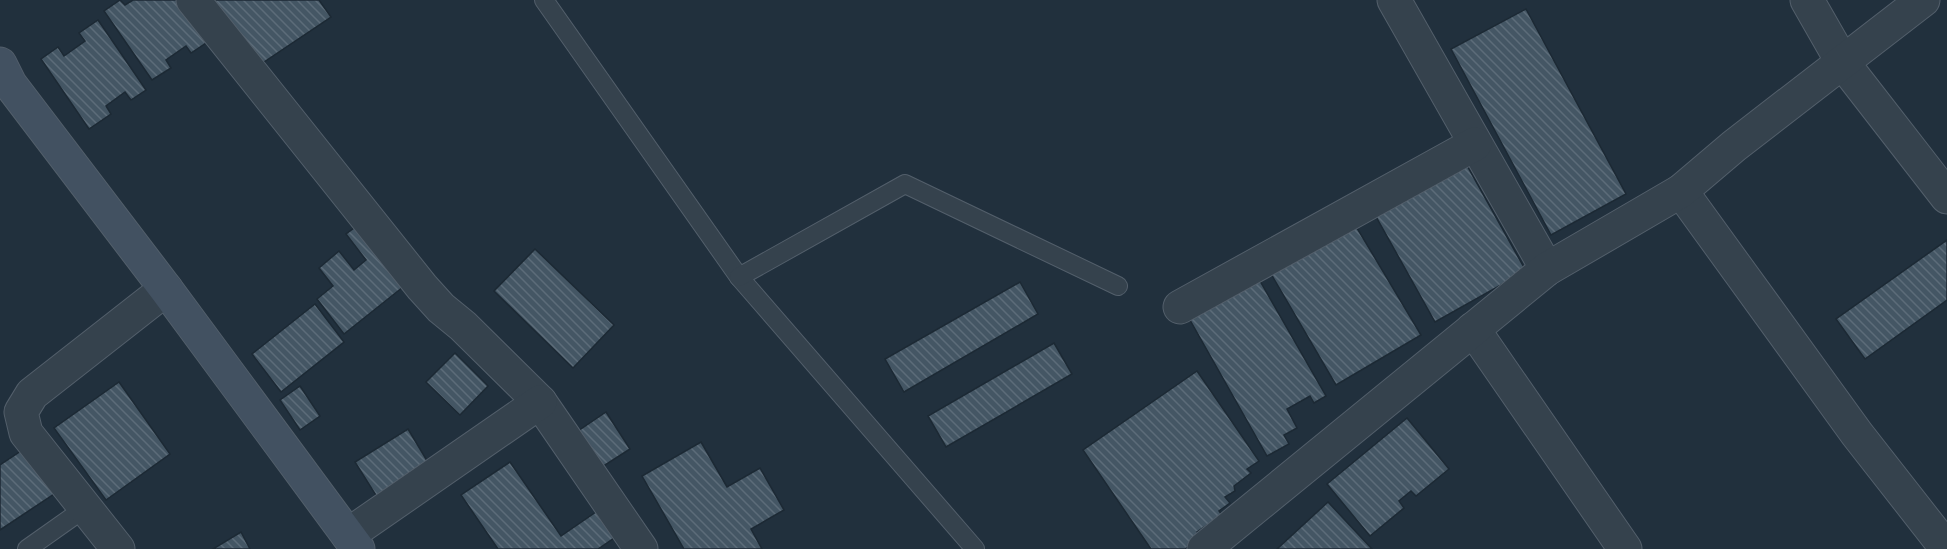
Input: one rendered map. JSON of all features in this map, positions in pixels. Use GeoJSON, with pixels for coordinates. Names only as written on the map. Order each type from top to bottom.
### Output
{"type":"FeatureCollection","features":[{"type":"Feature","properties":{"kind":"street"},"geometry":{"type":"LineString","coordinates":[[193,0],[422,287],[540,402],[641,549]]}},
{"type":"Feature","properties":{"kind":"street"},"geometry":{"type":"LineString","coordinates":[[1394,0],[1547,268]]}},
{"type":"Feature","properties":{"kind":"street"},"geometry":{"type":"LineString","coordinates":[[1807,0],[1843,63],[1947,197]]}},
{"type":"Feature","properties":{"kind":"street"},"geometry":{"type":"LineString","coordinates":[[1204,549],[1547,268],[1681,191],[1734,146],[1923,0]]}},
{"type":"Feature","properties":{"kind":"street"},"geometry":{"type":"LineString","coordinates":[[0,64],[10,84],[166,289],[353,542],[540,402]]}},
{"type":"Feature","properties":{"kind":"street"},"geometry":{"type":"LineString","coordinates":[[1180,307],[1475,144]]}},
{"type":"Feature","properties":{"kind":"street"},"geometry":{"type":"LineString","coordinates":[[1681,191],[1857,434],[1947,549]]}},
{"type":"Feature","properties":{"kind":"street"},"geometry":{"type":"LineString","coordinates":[[118,549],[26,433],[21,412],[32,394],[166,289]]}},
{"type":"Feature","properties":{"kind":"street"},"geometry":{"type":"LineString","coordinates":[[1473,329],[1625,549]]}},
{"type":"Feature","properties":{"kind":"lane"},"geometry":{"type":"LineString","coordinates":[[544,0],[739,277],[975,549]]}},
{"type":"Feature","properties":{"kind":"lane"},"geometry":{"type":"LineString","coordinates":[[739,277],[905,184],[1118,286]]}},
{"type":"Feature","properties":{"kind":"lane"},"geometry":{"type":"LineString","coordinates":[[27,549],[85,508]]}},
{"type":"Feature","properties":{"kind":"building"},"geometry":{"type":"Polygon","coordinates":[[[120,0],[125,5],[133,0],[177,0],[206,43],[191,53],[186,46],[166,60],[171,68],[152,80],[104,11],[120,0]]]}},
{"type":"Feature","properties":{"kind":"building"},"geometry":{"type":"Polygon","coordinates":[[[209,0],[319,0],[331,17],[255,68],[209,0]]]}},
{"type":"Feature","properties":{"kind":"building"},"geometry":{"type":"Polygon","coordinates":[[[1526,9],[1626,194],[1551,235],[1451,49],[1526,9]]]}},
{"type":"Feature","properties":{"kind":"building"},"geometry":{"type":"Polygon","coordinates":[[[98,20],[146,90],[131,100],[125,92],[106,106],[111,114],[89,129],[41,59],[58,47],[64,56],[85,41],[79,33],[98,20]]]}},
{"type":"Feature","properties":{"kind":"building"},"geometry":{"type":"Polygon","coordinates":[[[1465,162],[1526,271],[1435,322],[1374,213],[1465,162]]]}},
{"type":"Feature","properties":{"kind":"building"},"geometry":{"type":"Polygon","coordinates":[[[1351,218],[1421,335],[1336,385],[1267,267],[1351,218]]]}},
{"type":"Feature","properties":{"kind":"building"},"geometry":{"type":"Polygon","coordinates":[[[361,223],[408,283],[344,334],[317,299],[333,286],[319,268],[339,251],[354,270],[366,260],[346,234],[361,223]]]}},
{"type":"Feature","properties":{"kind":"building"},"geometry":{"type":"Polygon","coordinates":[[[1947,240],[1947,300],[1865,359],[1836,319],[1947,240]]]}},
{"type":"Feature","properties":{"kind":"building"},"geometry":{"type":"Polygon","coordinates":[[[535,249],[614,325],[573,368],[494,291],[535,249]]]}},
{"type":"Feature","properties":{"kind":"building"},"geometry":{"type":"Polygon","coordinates":[[[1256,274],[1326,396],[1314,403],[1310,396],[1287,409],[1297,428],[1284,435],[1289,444],[1267,456],[1186,313],[1256,274]]]}},
{"type":"Feature","properties":{"kind":"building"},"geometry":{"type":"Polygon","coordinates":[[[1020,282],[1038,314],[904,392],[885,359],[1020,282]]]}},
{"type":"Feature","properties":{"kind":"building"},"geometry":{"type":"Polygon","coordinates":[[[315,304],[344,342],[281,392],[252,354],[315,304]]]}},
{"type":"Feature","properties":{"kind":"building"},"geometry":{"type":"Polygon","coordinates":[[[1054,343],[1072,374],[946,447],[928,416],[1054,343]]]}},
{"type":"Feature","properties":{"kind":"building"},"geometry":{"type":"Polygon","coordinates":[[[455,353],[488,386],[460,415],[426,382],[455,353]]]}},
{"type":"Feature","properties":{"kind":"building"},"geometry":{"type":"Polygon","coordinates":[[[1197,371],[1259,461],[1247,469],[1251,473],[1234,486],[1235,491],[1225,497],[1230,503],[1219,511],[1222,515],[1197,532],[1201,538],[1185,549],[1151,549],[1083,450],[1197,371]]]}},
{"type":"Feature","properties":{"kind":"building"},"geometry":{"type":"Polygon","coordinates":[[[119,382],[170,454],[106,500],[54,428],[119,382]]]}},
{"type":"Feature","properties":{"kind":"building"},"geometry":{"type":"Polygon","coordinates":[[[300,386],[320,416],[300,430],[280,400],[300,386]]]}},
{"type":"Feature","properties":{"kind":"building"},"geometry":{"type":"Polygon","coordinates":[[[606,412],[630,449],[602,467],[578,431],[606,412]]]}},
{"type":"Feature","properties":{"kind":"building"},"geometry":{"type":"Polygon","coordinates":[[[1407,418],[1449,469],[1416,496],[1411,491],[1399,501],[1404,508],[1370,536],[1327,484],[1407,418]]]}},
{"type":"Feature","properties":{"kind":"building"},"geometry":{"type":"Polygon","coordinates":[[[408,429],[429,464],[377,497],[355,462],[408,429]]]}},
{"type":"Feature","properties":{"kind":"building"},"geometry":{"type":"Polygon","coordinates":[[[701,442],[727,487],[760,468],[784,510],[751,529],[762,549],[684,549],[642,476],[701,442]]]}},
{"type":"Feature","properties":{"kind":"building"},"geometry":{"type":"Polygon","coordinates":[[[24,449],[54,494],[0,530],[0,465],[24,449]]]}},
{"type":"Feature","properties":{"kind":"building"},"geometry":{"type":"Polygon","coordinates":[[[510,462],[561,536],[596,512],[614,538],[598,549],[498,549],[461,495],[510,462]]]}},
{"type":"Feature","properties":{"kind":"building"},"geometry":{"type":"Polygon","coordinates":[[[1328,502],[1372,549],[1277,549],[1328,502]]]}},
{"type":"Feature","properties":{"kind":"building"},"geometry":{"type":"Polygon","coordinates":[[[241,532],[250,549],[213,549],[241,532]]]}}]}
